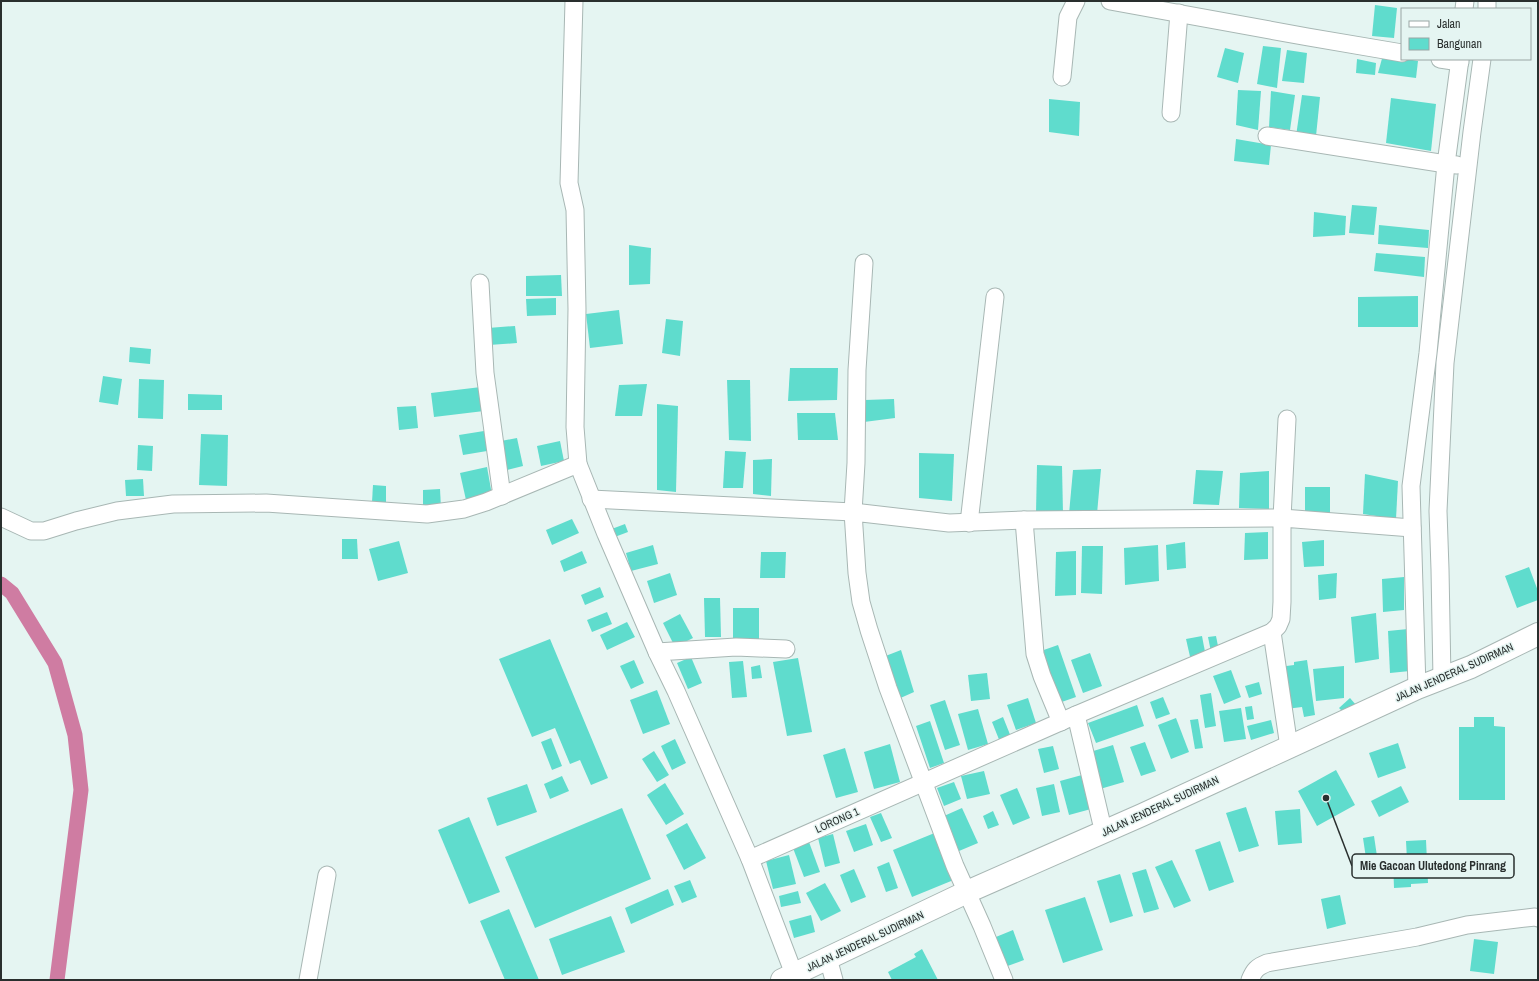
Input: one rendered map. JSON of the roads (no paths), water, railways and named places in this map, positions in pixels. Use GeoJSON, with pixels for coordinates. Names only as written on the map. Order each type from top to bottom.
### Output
{"type":"FeatureCollection","features":[{"type":"Feature","properties":{"kind":"highway","name":"JALAN JENDERAL SUDIRMAN"},"geometry":{"type":"LineString","coordinates":[[788,977],[967,892],[1105,831],[1417,688],[1471,667],[1538,634]]}},
{"type":"Feature","properties":{"kind":"street"},"geometry":{"type":"LineString","coordinates":[[574,1],[569,183],[575,210],[577,309],[575,427],[578,464],[591,499],[657,652],[676,691],[750,859],[788,977]]}},
{"type":"Feature","properties":{"kind":"street"},"geometry":{"type":"LineString","coordinates":[[1062,77],[1068,17],[1076,1]]}},
{"type":"Feature","properties":{"kind":"street"},"geometry":{"type":"LineString","coordinates":[[1110,1],[1401,53]]}},
{"type":"Feature","properties":{"kind":"street"},"geometry":{"type":"LineString","coordinates":[[1171,113],[1179,13]]}},
{"type":"Feature","properties":{"kind":"street"},"geometry":{"type":"LineString","coordinates":[[1417,688],[1411,486],[1428,353],[1446,164],[1460,61],[1450,60]]}},
{"type":"Feature","properties":{"kind":"street"},"geometry":{"type":"LineString","coordinates":[[1442,679],[1438,510],[1445,363],[1482,60]]}},
{"type":"Feature","properties":{"kind":"street"},"geometry":{"type":"LineString","coordinates":[[1267,136],[1446,164],[1468,165]]}},
{"type":"Feature","properties":{"kind":"street"},"geometry":{"type":"LineString","coordinates":[[864,263],[857,370],[854,512],[857,573],[861,602],[888,688],[955,866],[1004,980]]}},
{"type":"Feature","properties":{"kind":"street"},"geometry":{"type":"LineString","coordinates":[[480,283],[485,373],[502,496]]}},
{"type":"Feature","properties":{"kind":"street"},"geometry":{"type":"LineString","coordinates":[[969,523],[995,297]]}},
{"type":"Feature","properties":{"kind":"street"},"geometry":{"type":"LineString","coordinates":[[1287,419],[1282,518],[1282,602],[1278,626],[1272,632],[1289,747]]}},
{"type":"Feature","properties":{"kind":"street"},"geometry":{"type":"LineString","coordinates":[[1,517],[31,531],[44,531],[117,511],[173,504],[266,503],[427,514],[464,509],[502,496],[578,464]]}},
{"type":"Feature","properties":{"kind":"street"},"geometry":{"type":"LineString","coordinates":[[591,499],[854,512],[949,523],[1024,520],[1282,518],[1412,528]]}},
{"type":"Feature","properties":{"kind":"street"},"geometry":{"type":"LineString","coordinates":[[1024,520],[1035,654],[1042,676],[1068,718],[1105,831]]}},
{"type":"Feature","properties":{"kind":"street","name":"LORONG 1"},"geometry":{"type":"LineString","coordinates":[[750,859],[1068,718],[1272,632]]}},
{"type":"Feature","properties":{"kind":"street"},"geometry":{"type":"LineString","coordinates":[[657,652],[736,647],[786,649]]}},
{"type":"Feature","properties":{"kind":"street"},"geometry":{"type":"LineString","coordinates":[[308,980],[327,875]]}},
{"type":"Feature","properties":{"kind":"street"},"geometry":{"type":"LineString","coordinates":[[1250,980],[1253,972],[1258,967],[1268,963],[1417,937],[1466,925],[1538,918]]}},
{"type":"Feature","properties":{"kind":"street"},"geometry":{"type":"LineString","coordinates":[[828,958],[834,980]]}},
{"type":"Feature","properties":{"kind":"waterway"},"geometry":{"type":"LineString","coordinates":[[1,584],[12,593],[55,663],[75,735],[81,790],[57,980]]}},
{"type":"Feature","properties":{"kind":"place","name":"Mie Gacoan Ulutedong Pinrang"},"geometry":{"type":"Point","coordinates":[1326,798]}}]}
